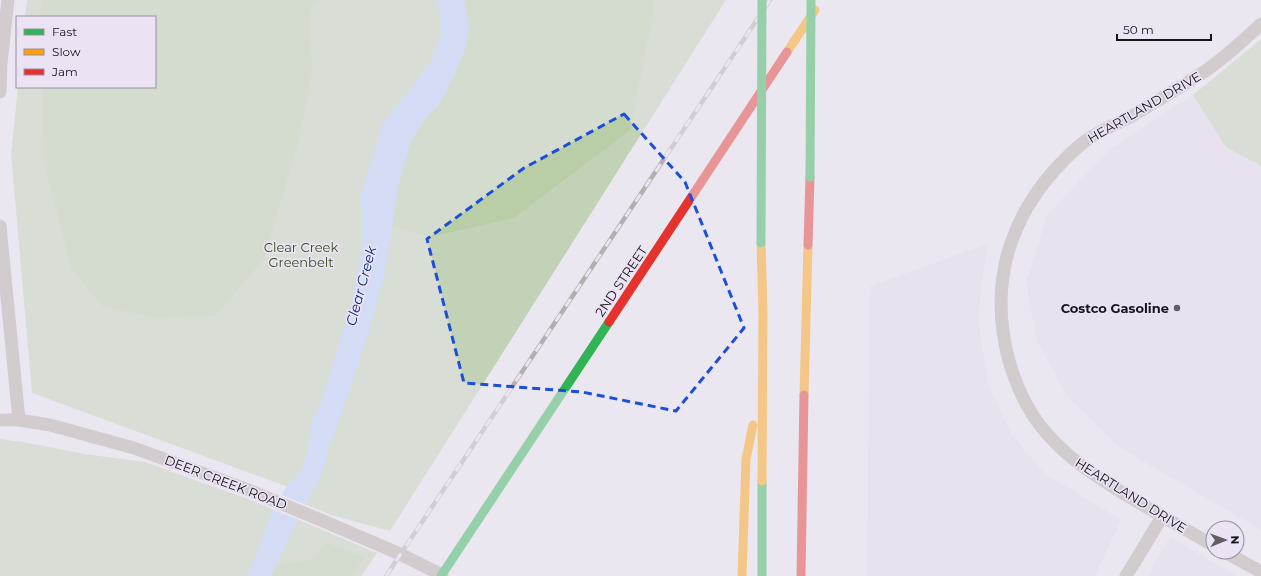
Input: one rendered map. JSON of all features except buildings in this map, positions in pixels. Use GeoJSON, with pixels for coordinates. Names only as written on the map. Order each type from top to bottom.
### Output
{"type":"FeatureCollection","features":[{"type":"Feature","properties":{"kind":"main road"},"geometry":{"type":"LineString","coordinates":[[762,0],[762,576]]}},
{"type":"Feature","properties":{"kind":"main road"},"geometry":{"type":"LineString","coordinates":[[802,576],[807,264],[810,177],[811,0]]}},
{"type":"Feature","properties":{"kind":"main road","name":"2ND STREET"},"geometry":{"type":"LineString","coordinates":[[441,576],[822,0]]}},
{"type":"Feature","properties":{"kind":"main road"},"geometry":{"type":"LineString","coordinates":[[742,576],[746,459],[763,385]]}},
{"type":"Feature","properties":{"kind":"street"},"geometry":{"type":"LineString","coordinates":[[0,92],[1,63],[8,0]]}},
{"type":"Feature","properties":{"kind":"street","name":"HEARTLAND DRIVE"},"geometry":{"type":"LineString","coordinates":[[1205,541],[1162,517],[1102,480],[1069,456],[1049,436],[1023,398],[1013,375],[1004,343],[1001,318],[1001,292],[1004,267],[1010,245],[1018,225],[1043,182],[1061,162],[1081,144],[1100,131],[1134,115],[1207,70],[1238,46],[1261,24]]}},
{"type":"Feature","properties":{"kind":"street"},"geometry":{"type":"LineString","coordinates":[[0,226],[19,420]]}},
{"type":"Feature","properties":{"kind":"street","name":"DEER CREEK ROAD"},"geometry":{"type":"LineString","coordinates":[[0,420],[19,420],[50,425],[134,448],[246,489],[328,523],[400,554],[441,576]]}},
{"type":"Feature","properties":{"kind":"street"},"geometry":{"type":"LineString","coordinates":[[1126,576],[1162,517]]}},
{"type":"Feature","properties":{"kind":"street"},"geometry":{"type":"LineString","coordinates":[[1239,560],[1261,572]]}},
{"type":"Feature","properties":{"kind":"highlighted area"},"geometry":{"type":"Polygon","coordinates":[[[624,114],[685,182],[744,328],[676,411],[582,392],[464,383],[427,239],[524,168],[624,114]]]}},
{"type":"Feature","properties":{"kind":"shaded area"},"geometry":{"type":"Polygon","coordinates":[[[1193,95],[1226,147],[1261,166],[1261,530],[1119,447],[1069,398],[1037,342],[1026,281],[1048,214],[1109,150],[1193,95]]]}},
{"type":"Feature","properties":{"kind":"shaded area"},"geometry":{"type":"Polygon","coordinates":[[[987,244],[978,317],[988,385],[1012,435],[1044,473],[1121,520],[1095,576],[867,576],[870,286],[987,244]]]}},
{"type":"Feature","properties":{"kind":"shaded area"},"geometry":{"type":"Polygon","coordinates":[[[1170,537],[1205,557],[1205,560],[1210,560],[1237,576],[1147,576],[1170,537]]]}},
{"type":"Feature","properties":{"kind":"green space","name":"Clear Creek Greenbelt"},"geometry":{"type":"Polygon","coordinates":[[[27,0],[726,0],[390,531],[331,515],[305,504],[310,495],[32,393],[11,154],[18,88],[156,88],[156,16],[25,16],[27,0]]]}},
{"type":"Feature","properties":{"kind":"green space"},"geometry":{"type":"Polygon","coordinates":[[[42,0],[317,0],[310,15],[312,73],[298,144],[264,259],[215,316],[157,318],[103,307],[71,268],[44,163],[42,88],[156,88],[156,16],[39,16],[42,0]]]}},
{"type":"Feature","properties":{"kind":"green space"},"geometry":{"type":"Polygon","coordinates":[[[464,0],[654,0],[654,11],[630,130],[514,218],[430,237],[391,226],[399,182],[412,139],[426,117],[440,103],[455,74],[466,47],[469,26],[464,0]]]}},
{"type":"Feature","properties":{"kind":"green space"},"geometry":{"type":"Polygon","coordinates":[[[1261,39],[1261,166],[1226,147],[1193,95],[1261,39]]]}},
{"type":"Feature","properties":{"kind":"green space"},"geometry":{"type":"Polygon","coordinates":[[[0,439],[85,454],[145,462],[273,509],[268,523],[291,531],[297,519],[377,553],[361,576],[0,576],[0,439]]]}},
{"type":"Feature","properties":{"kind":"green space"},"geometry":{"type":"Polygon","coordinates":[[[327,543],[365,557],[352,576],[271,576],[276,565],[313,559],[327,543]]]}},
{"type":"Feature","properties":{"kind":"water","name":"Clear Creek"},"geometry":{"type":"Polygon","coordinates":[[[435,0],[464,0],[469,26],[466,47],[455,74],[440,103],[426,117],[412,139],[399,182],[385,273],[370,328],[318,482],[305,504],[271,576],[248,576],[273,509],[287,486],[300,473],[307,453],[311,425],[323,397],[350,307],[361,252],[362,218],[360,197],[383,122],[415,84],[431,60],[441,35],[440,10],[435,0]]]}},
{"type":"Feature","properties":{"kind":"pier"},"geometry":{"type":"Polygon","coordinates":[[[280,494],[306,505],[299,520],[271,509],[280,494]]]}},
{"type":"Feature","properties":{"kind":"railway"},"geometry":{"type":"LineString","coordinates":[[386,576],[770,0]]}},
{"type":"Feature","properties":{"kind":"traffic: fast"},"geometry":{"type":"LineString","coordinates":[[761,243],[762,0]]}},
{"type":"Feature","properties":{"kind":"traffic: fast"},"geometry":{"type":"LineString","coordinates":[[810,177],[811,0]]}},
{"type":"Feature","properties":{"kind":"traffic: fast"},"geometry":{"type":"LineString","coordinates":[[441,576],[609,322]]}},
{"type":"Feature","properties":{"kind":"traffic: fast"},"geometry":{"type":"LineString","coordinates":[[762,481],[762,576]]}},
{"type":"Feature","properties":{"kind":"traffic: slow"},"geometry":{"type":"LineString","coordinates":[[787,52],[815,10]]}},
{"type":"Feature","properties":{"kind":"traffic: slow"},"geometry":{"type":"LineString","coordinates":[[761,243],[763,312],[762,481]]}},
{"type":"Feature","properties":{"kind":"traffic: slow"},"geometry":{"type":"LineString","coordinates":[[804,395],[808,245]]}},
{"type":"Feature","properties":{"kind":"traffic: slow"},"geometry":{"type":"LineString","coordinates":[[742,576],[746,459],[753,425]]}},
{"type":"Feature","properties":{"kind":"traffic: jam"},"geometry":{"type":"LineString","coordinates":[[609,322],[787,52]]}},
{"type":"Feature","properties":{"kind":"traffic: jam"},"geometry":{"type":"LineString","coordinates":[[808,245],[810,177]]}},
{"type":"Feature","properties":{"kind":"traffic: jam"},"geometry":{"type":"LineString","coordinates":[[801,576],[804,395]]}},
{"type":"Feature","properties":{"kind":"place","name":"Costco Gasoline"},"geometry":{"type":"Point","coordinates":[1177,308]}}]}
